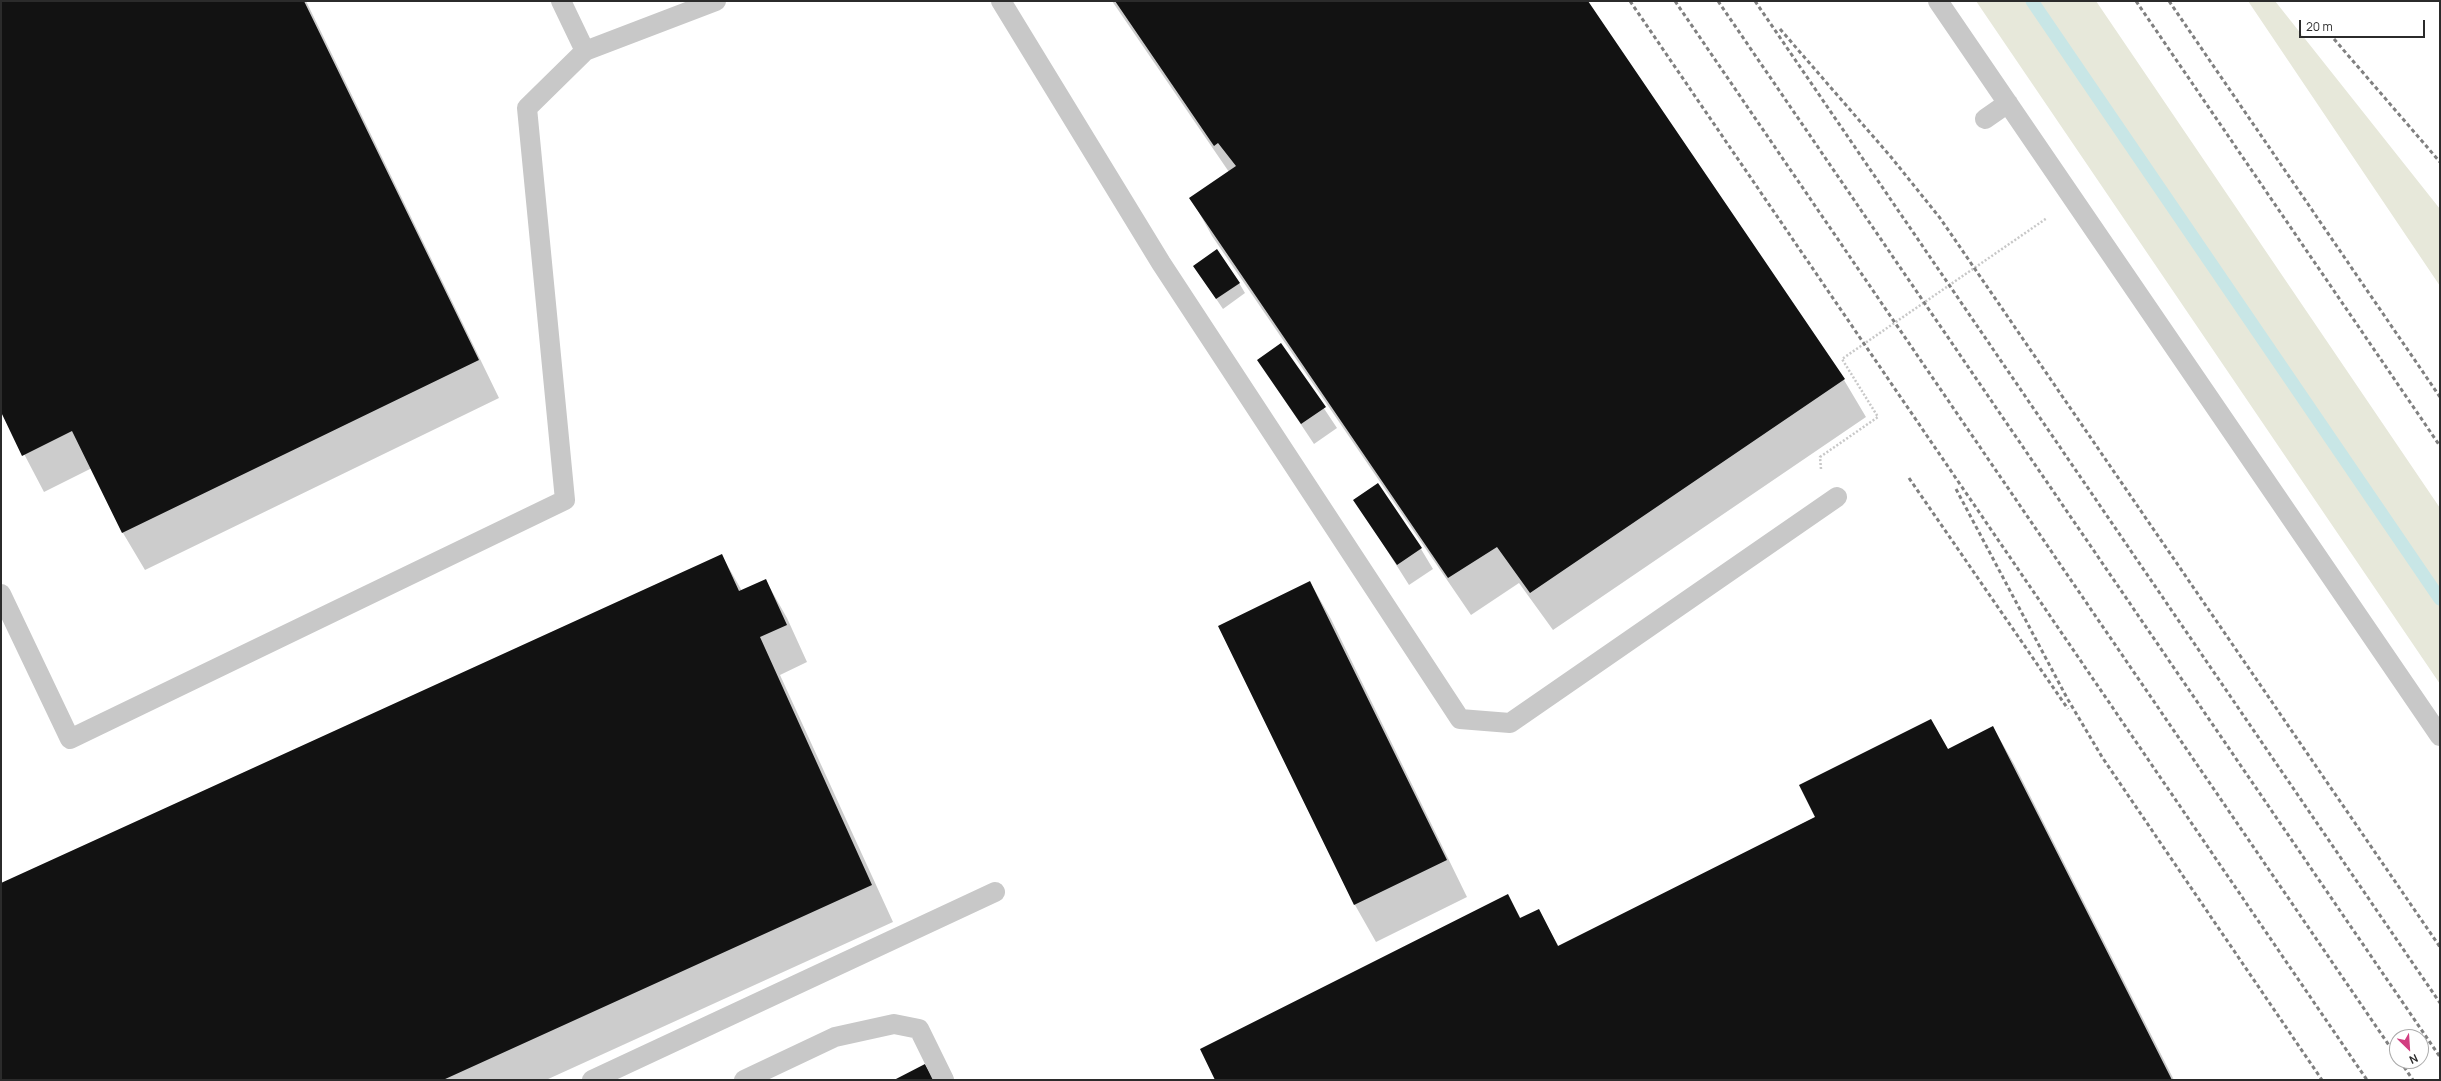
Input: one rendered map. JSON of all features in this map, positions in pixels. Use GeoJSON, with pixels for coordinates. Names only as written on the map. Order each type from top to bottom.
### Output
{"type":"FeatureCollection","features":[{"type":"Feature","properties":{"kind":"lane"},"geometry":{"type":"LineString","coordinates":[[561,1],[585,51]]}},
{"type":"Feature","properties":{"kind":"lane"},"geometry":{"type":"LineString","coordinates":[[1,594],[70,739],[565,500],[527,108],[585,51],[716,1]]}},
{"type":"Feature","properties":{"kind":"lane"},"geometry":{"type":"LineString","coordinates":[[1001,1],[1161,263],[1460,719],[1510,723],[1837,497]]}},
{"type":"Feature","properties":{"kind":"lane"},"geometry":{"type":"LineString","coordinates":[[1938,1],[2440,736]]}},
{"type":"Feature","properties":{"kind":"lane"},"geometry":{"type":"LineString","coordinates":[[1985,119],[2008,102]]}},
{"type":"Feature","properties":{"kind":"lane"},"geometry":{"type":"LineString","coordinates":[[592,1080],[995,892]]}},
{"type":"Feature","properties":{"kind":"lane"},"geometry":{"type":"LineString","coordinates":[[744,1080],[835,1037],[894,1024],[919,1029],[944,1080]]}},
{"type":"Feature","properties":{"kind":"path"},"geometry":{"type":"LineString","coordinates":[[1837,445],[1878,417],[1842,359],[2050,216]]}},
{"type":"Feature","properties":{"kind":"shaded area"},"geometry":{"type":"Polygon","coordinates":[[[1976,1],[2096,1],[2440,508],[2440,684],[1976,1]]]}},
{"type":"Feature","properties":{"kind":"shaded area"},"geometry":{"type":"Polygon","coordinates":[[[2248,1],[2275,1],[2440,209],[2440,286],[2248,1]]]}},
{"type":"Feature","properties":{"kind":"building"},"geometry":{"type":"Polygon","coordinates":[[[1,1],[304,1],[479,360],[122,533],[72,431],[22,456],[1,412],[1,1]]]}},
{"type":"Feature","properties":{"kind":"building"},"geometry":{"type":"Polygon","coordinates":[[[1115,1],[1588,1],[1845,379],[1530,593],[1497,547],[1448,578],[1189,198],[1236,166],[1218,143],[1214,146],[1115,1]]]}},
{"type":"Feature","properties":{"kind":"building"},"geometry":{"type":"Polygon","coordinates":[[[1217,249],[1240,283],[1216,299],[1193,266],[1217,249]]]}},
{"type":"Feature","properties":{"kind":"building"},"geometry":{"type":"Polygon","coordinates":[[[1281,343],[1326,407],[1301,424],[1257,360],[1281,343]]]}},
{"type":"Feature","properties":{"kind":"building"},"geometry":{"type":"Polygon","coordinates":[[[1378,483],[1422,548],[1397,565],[1353,500],[1378,483]]]}},
{"type":"Feature","properties":{"kind":"building"},"geometry":{"type":"Polygon","coordinates":[[[722,554],[739,591],[766,579],[787,625],[760,637],[872,885],[443,1080],[1,1080],[1,883],[722,554]]]}},
{"type":"Feature","properties":{"kind":"building"},"geometry":{"type":"Polygon","coordinates":[[[1310,581],[1447,860],[1354,905],[1218,626],[1310,581]]]}},
{"type":"Feature","properties":{"kind":"building"},"geometry":{"type":"Polygon","coordinates":[[[1931,719],[1948,749],[1993,726],[2172,1080],[1215,1080],[1200,1049],[1508,894],[1520,918],[1539,909],[1558,946],[1815,817],[1799,785],[1931,719]]]}},
{"type":"Feature","properties":{"kind":"building"},"geometry":{"type":"Polygon","coordinates":[[[925,1064],[934,1080],[894,1080],[925,1064]]]}},
{"type":"Feature","properties":{"kind":"waterway"},"geometry":{"type":"LineString","coordinates":[[2032,1],[2440,599]]}},
{"type":"Feature","properties":{"kind":"railway"},"geometry":{"type":"LineString","coordinates":[[1630,1],[2367,1080]]}},
{"type":"Feature","properties":{"kind":"railway"},"geometry":{"type":"LineString","coordinates":[[1675,1],[2389,1045]]}},
{"type":"Feature","properties":{"kind":"railway"},"geometry":{"type":"LineString","coordinates":[[1718,1],[2440,1057]]}},
{"type":"Feature","properties":{"kind":"railway"},"geometry":{"type":"LineString","coordinates":[[1755,1],[2440,1003]]}},
{"type":"Feature","properties":{"kind":"railway"},"geometry":{"type":"LineString","coordinates":[[2136,1],[2440,446]]}},
{"type":"Feature","properties":{"kind":"railway"},"geometry":{"type":"LineString","coordinates":[[2169,1],[2440,397]]}},
{"type":"Feature","properties":{"kind":"railway"},"geometry":{"type":"LineString","coordinates":[[1780,29],[1891,157],[1940,218],[2440,947]]}},
{"type":"Feature","properties":{"kind":"railway"},"geometry":{"type":"LineString","coordinates":[[2334,39],[2440,162]]}},
{"type":"Feature","properties":{"kind":"railway"},"geometry":{"type":"LineString","coordinates":[[1909,478],[2068,709]]}},
{"type":"Feature","properties":{"kind":"railway"},"geometry":{"type":"LineString","coordinates":[[1956,489],[2067,698],[2102,757],[2322,1080]]}},
{"type":"Feature","properties":{"kind":"railway"},"geometry":{"type":"LineString","coordinates":[[2405,1069],[2413,1080]]}}]}
